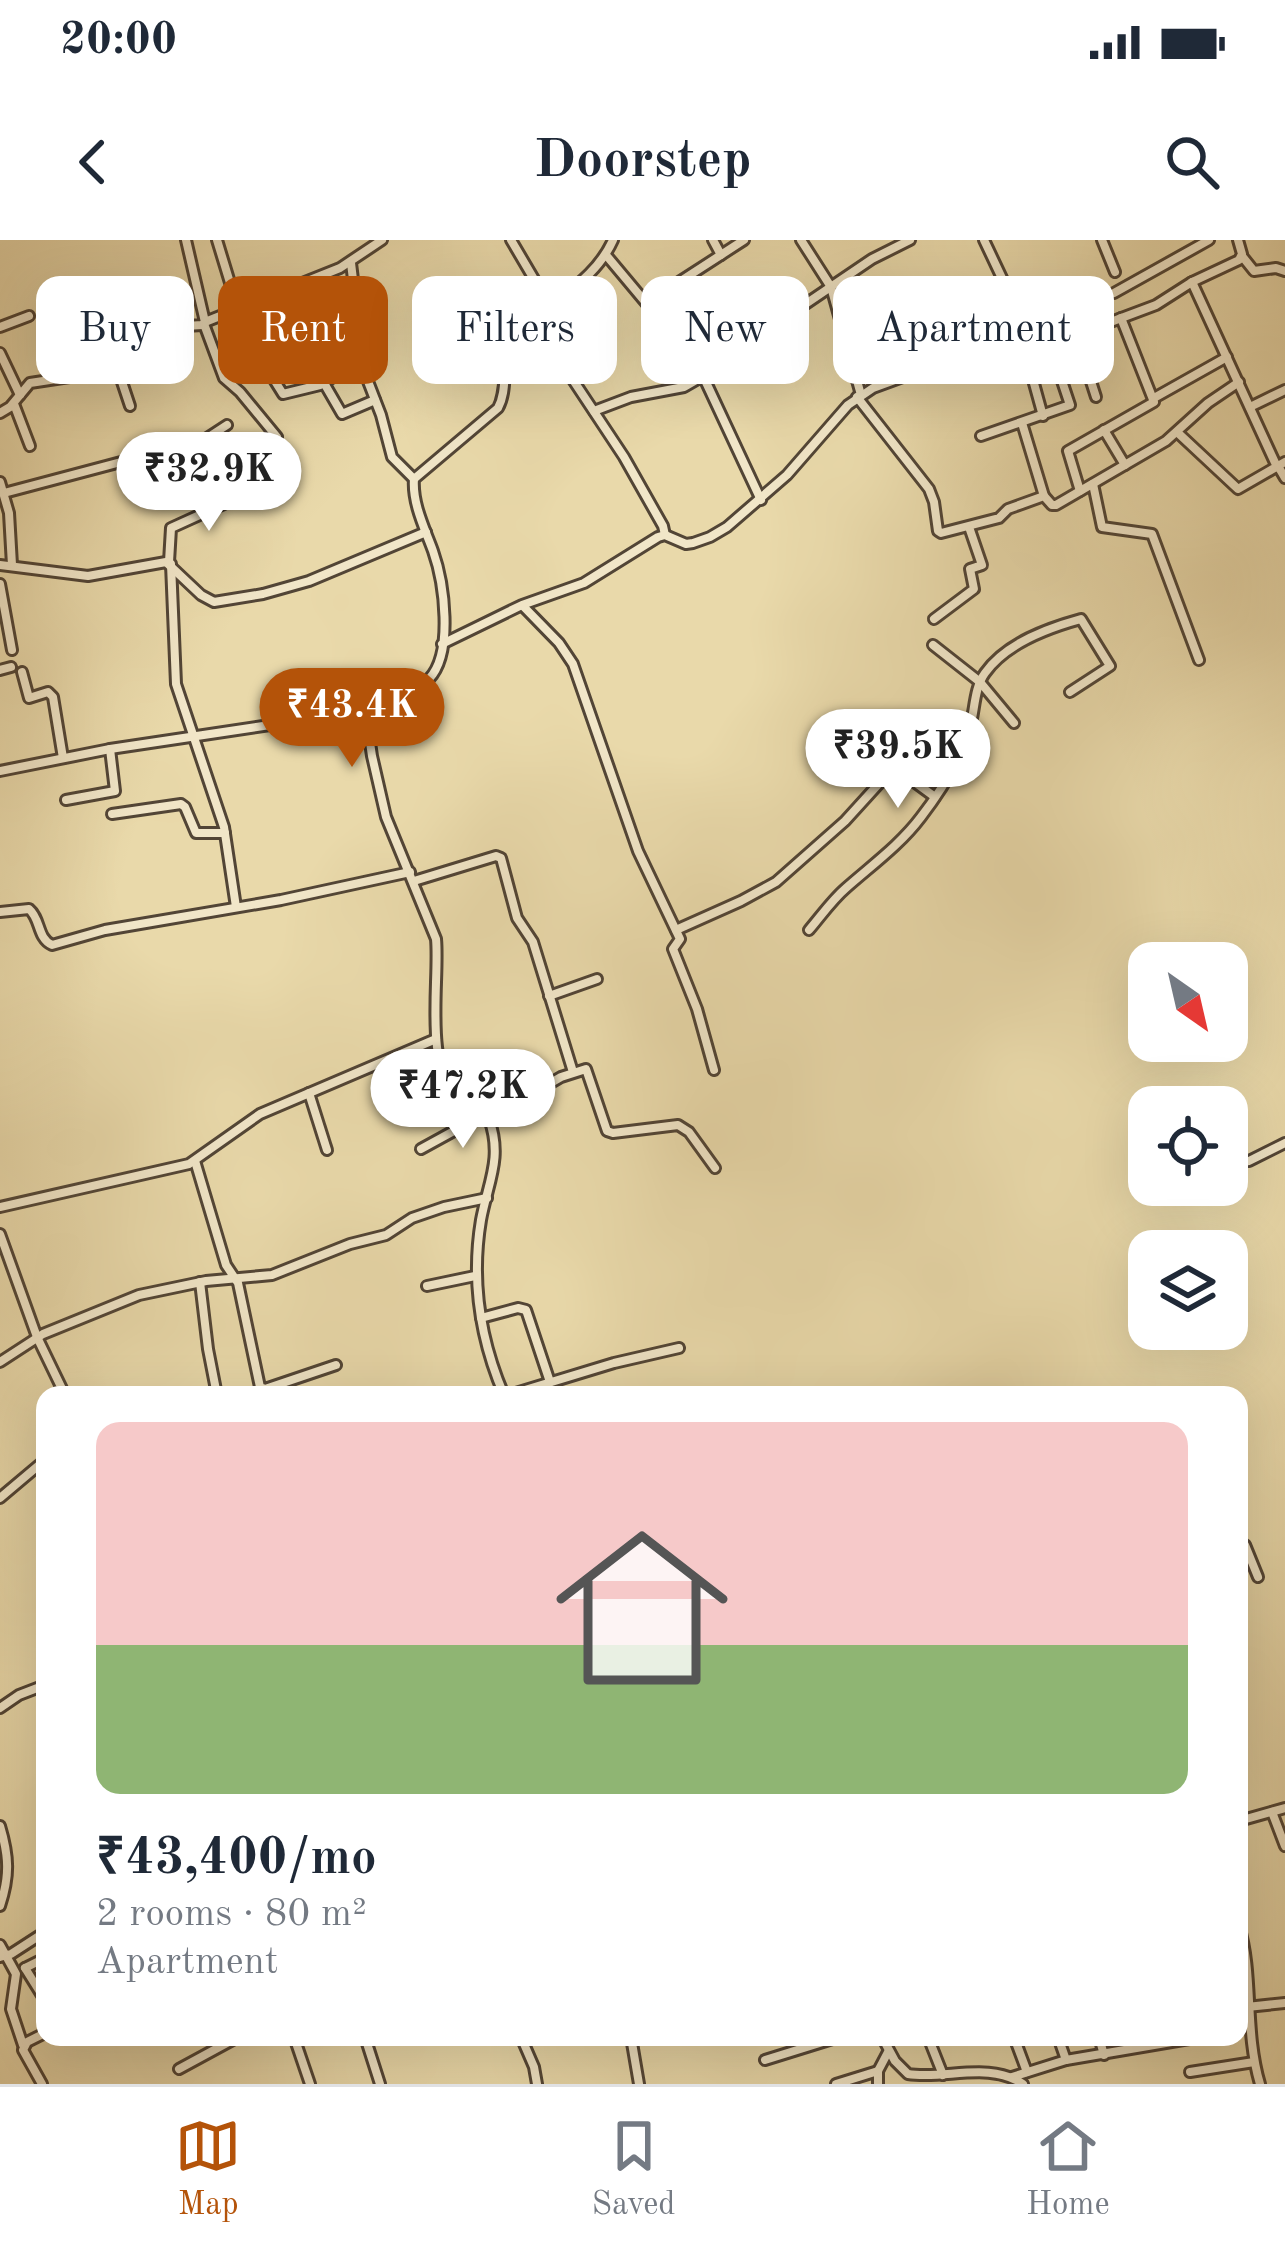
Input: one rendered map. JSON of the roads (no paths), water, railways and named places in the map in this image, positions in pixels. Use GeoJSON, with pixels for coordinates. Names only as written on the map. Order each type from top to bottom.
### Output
{"type":"FeatureCollection","features":[{"type":"Feature","properties":{"kind":"street"},"geometry":{"type":"LineString","coordinates":[[187,240],[204,323],[224,378],[277,437]]}},
{"type":"Feature","properties":{"kind":"street"},"geometry":{"type":"LineString","coordinates":[[217,240],[227,276]]}},
{"type":"Feature","properties":{"kind":"street"},"geometry":{"type":"LineString","coordinates":[[319,276],[351,263],[382,240]]}},
{"type":"Feature","properties":{"kind":"street"},"geometry":{"type":"LineString","coordinates":[[511,240],[532,276]]}},
{"type":"Feature","properties":{"kind":"street"},"geometry":{"type":"LineString","coordinates":[[590,276],[613,240]]}},
{"type":"Feature","properties":{"kind":"street"},"geometry":{"type":"LineString","coordinates":[[713,240],[722,255]]}},
{"type":"Feature","properties":{"kind":"street"},"geometry":{"type":"LineString","coordinates":[[689,276],[744,240]]}},
{"type":"Feature","properties":{"kind":"street"},"geometry":{"type":"LineString","coordinates":[[801,240],[831,287],[859,396],[928,489],[939,532],[999,518],[1008,509],[1044,496]]}},
{"type":"Feature","properties":{"kind":"street"},"geometry":{"type":"LineString","coordinates":[[884,240],[888,251]]}},
{"type":"Feature","properties":{"kind":"street"},"geometry":{"type":"LineString","coordinates":[[809,302],[872,259],[910,240]]}},
{"type":"Feature","properties":{"kind":"street"},"geometry":{"type":"LineString","coordinates":[[984,240],[1001,276]]}},
{"type":"Feature","properties":{"kind":"street"},"geometry":{"type":"LineString","coordinates":[[1102,240],[1115,272]]}},
{"type":"Feature","properties":{"kind":"street"},"geometry":{"type":"LineString","coordinates":[[1114,293],[1210,240]]}},
{"type":"Feature","properties":{"kind":"street"},"geometry":{"type":"LineString","coordinates":[[1238,240],[1242,256],[1254,271],[1285,271]]}},
{"type":"Feature","properties":{"kind":"street"},"geometry":{"type":"LineString","coordinates":[[606,255],[641,297]]}},
{"type":"Feature","properties":{"kind":"street"},"geometry":{"type":"LineString","coordinates":[[1114,320],[1167,300],[1242,256]]}},
{"type":"Feature","properties":{"kind":"street"},"geometry":{"type":"LineString","coordinates":[[351,263],[352,276]]}},
{"type":"Feature","properties":{"kind":"street"},"geometry":{"type":"LineString","coordinates":[[1192,282],[1285,478]]}},
{"type":"Feature","properties":{"kind":"street"},"geometry":{"type":"LineString","coordinates":[[0,327],[29,316]]}},
{"type":"Feature","properties":{"kind":"street"},"geometry":{"type":"LineString","coordinates":[[194,324],[218,317]]}},
{"type":"Feature","properties":{"kind":"street"},"geometry":{"type":"LineString","coordinates":[[1121,318],[1154,398]]}},
{"type":"Feature","properties":{"kind":"street"},"geometry":{"type":"LineString","coordinates":[[0,353],[30,446]]}},
{"type":"Feature","properties":{"kind":"street"},"geometry":{"type":"LineString","coordinates":[[1080,491],[1068,451],[1227,357]]}},
{"type":"Feature","properties":{"kind":"street"},"geometry":{"type":"LineString","coordinates":[[0,413],[36,382]]}},
{"type":"Feature","properties":{"kind":"street"},"geometry":{"type":"LineString","coordinates":[[1022,423],[1044,496],[1054,505],[1177,432],[1239,382]]}},
{"type":"Feature","properties":{"kind":"street"},"geometry":{"type":"LineString","coordinates":[[123,384],[130,406]]}},
{"type":"Feature","properties":{"kind":"street"},"geometry":{"type":"LineString","coordinates":[[276,384],[283,394],[320,384]]}},
{"type":"Feature","properties":{"kind":"street"},"geometry":{"type":"LineString","coordinates":[[325,384],[342,414],[375,400]]}},
{"type":"Feature","properties":{"kind":"street"},"geometry":{"type":"LineString","coordinates":[[0,771],[290,722],[366,706],[427,682],[442,644],[445,596],[415,497],[414,479],[394,461],[369,384]]}},
{"type":"Feature","properties":{"kind":"street"},"geometry":{"type":"LineString","coordinates":[[414,479],[498,408],[505,384]]}},
{"type":"Feature","properties":{"kind":"street"},"geometry":{"type":"LineString","coordinates":[[576,384],[631,469],[665,535]]}},
{"type":"Feature","properties":{"kind":"street"},"geometry":{"type":"LineString","coordinates":[[594,411],[690,384]]}},
{"type":"Feature","properties":{"kind":"street"},"geometry":{"type":"LineString","coordinates":[[707,384],[761,500]]}},
{"type":"Feature","properties":{"kind":"street"},"geometry":{"type":"LineString","coordinates":[[665,535],[686,544],[721,531],[761,500],[859,396],[889,384]]}},
{"type":"Feature","properties":{"kind":"street"},"geometry":{"type":"LineString","coordinates":[[1035,384],[1043,416]]}},
{"type":"Feature","properties":{"kind":"street"},"geometry":{"type":"LineString","coordinates":[[981,436],[1071,404],[1064,384]]}},
{"type":"Feature","properties":{"kind":"street"},"geometry":{"type":"LineString","coordinates":[[1092,384],[1096,397]]}},
{"type":"Feature","properties":{"kind":"street"},"geometry":{"type":"LineString","coordinates":[[1250,407],[1285,390]]}},
{"type":"Feature","properties":{"kind":"street"},"geometry":{"type":"LineString","coordinates":[[4,493],[204,440],[226,425]]}},
{"type":"Feature","properties":{"kind":"street"},"geometry":{"type":"LineString","coordinates":[[1104,430],[1125,465]]}},
{"type":"Feature","properties":{"kind":"street"},"geometry":{"type":"LineString","coordinates":[[1177,432],[1238,489],[1280,465]]}},
{"type":"Feature","properties":{"kind":"street"},"geometry":{"type":"LineString","coordinates":[[0,482],[9,513],[12,565]]}},
{"type":"Feature","properties":{"kind":"street"},"geometry":{"type":"LineString","coordinates":[[1093,484],[1102,527],[1153,536],[1199,660]]}},
{"type":"Feature","properties":{"kind":"street"},"geometry":{"type":"LineString","coordinates":[[236,907],[225,832],[176,683],[170,563],[171,527],[237,498]]}},
{"type":"Feature","properties":{"kind":"street"},"geometry":{"type":"LineString","coordinates":[[934,619],[974,589],[970,569],[982,565],[969,526]]}},
{"type":"Feature","properties":{"kind":"street"},"geometry":{"type":"LineString","coordinates":[[0,565],[88,576],[170,563],[214,602],[263,595],[309,581],[426,532]]}},
{"type":"Feature","properties":{"kind":"street"},"geometry":{"type":"LineString","coordinates":[[442,644],[522,605],[584,583],[665,535]]}},
{"type":"Feature","properties":{"kind":"street"},"geometry":{"type":"LineString","coordinates":[[0,584],[12,650]]}},
{"type":"Feature","properties":{"kind":"street"},"geometry":{"type":"LineString","coordinates":[[522,605],[573,664],[638,851],[680,941],[673,949],[698,1009],[713,1070]]}},
{"type":"Feature","properties":{"kind":"street"},"geometry":{"type":"LineString","coordinates":[[809,930],[842,892],[901,840],[935,797],[966,738],[980,682],[993,664],[1022,643],[1082,619],[1110,666],[1070,692]]}},
{"type":"Feature","properties":{"kind":"street"},"geometry":{"type":"LineString","coordinates":[[933,645],[980,682],[1014,723]]}},
{"type":"Feature","properties":{"kind":"street"},"geometry":{"type":"LineString","coordinates":[[22,672],[29,698],[48,692],[52,697],[63,758]]}},
{"type":"Feature","properties":{"kind":"street"},"geometry":{"type":"LineString","coordinates":[[366,706],[386,817],[436,939],[433,1003],[443,1070],[453,1093],[487,1117],[497,1154],[475,1276],[493,1371],[501,1386]]}},
{"type":"Feature","properties":{"kind":"street"},"geometry":{"type":"LineString","coordinates":[[66,800],[115,790],[110,749]]}},
{"type":"Feature","properties":{"kind":"street"},"geometry":{"type":"LineString","coordinates":[[676,930],[776,882],[845,821],[892,768],[935,797]]}},
{"type":"Feature","properties":{"kind":"street"},"geometry":{"type":"LineString","coordinates":[[112,814],[181,804],[196,833],[225,832]]}},
{"type":"Feature","properties":{"kind":"street"},"geometry":{"type":"LineString","coordinates":[[0,911],[32,910],[43,938],[52,945],[105,930],[412,877],[499,856],[517,918],[533,942],[573,1072]]}},
{"type":"Feature","properties":{"kind":"street"},"geometry":{"type":"LineString","coordinates":[[550,996],[596,979]]}},
{"type":"Feature","properties":{"kind":"street"},"geometry":{"type":"LineString","coordinates":[[0,1207],[195,1161],[247,1122],[437,1039]]}},
{"type":"Feature","properties":{"kind":"street"},"geometry":{"type":"LineString","coordinates":[[421,1149],[573,1072],[589,1071],[607,1131],[679,1125],[715,1168]]}},
{"type":"Feature","properties":{"kind":"street"},"geometry":{"type":"LineString","coordinates":[[309,1093],[327,1150]]}},
{"type":"Feature","properties":{"kind":"street"},"geometry":{"type":"LineString","coordinates":[[1249,1161],[1285,1143]]}},
{"type":"Feature","properties":{"kind":"street"},"geometry":{"type":"LineString","coordinates":[[195,1161],[226,1265],[235,1278],[260,1386]]}},
{"type":"Feature","properties":{"kind":"street"},"geometry":{"type":"LineString","coordinates":[[0,1362],[37,1337],[127,1299],[200,1282],[278,1273],[386,1235],[412,1218],[487,1198]]}},
{"type":"Feature","properties":{"kind":"street"},"geometry":{"type":"LineString","coordinates":[[0,1234],[60,1386]]}},
{"type":"Feature","properties":{"kind":"street"},"geometry":{"type":"LineString","coordinates":[[428,1286],[475,1276]]}},
{"type":"Feature","properties":{"kind":"street"},"geometry":{"type":"LineString","coordinates":[[200,1282],[216,1386]]}},
{"type":"Feature","properties":{"kind":"street"},"geometry":{"type":"LineString","coordinates":[[481,1318],[526,1310],[550,1382]]}},
{"type":"Feature","properties":{"kind":"street"},"geometry":{"type":"LineString","coordinates":[[536,1386],[679,1348]]}},
{"type":"Feature","properties":{"kind":"street"},"geometry":{"type":"LineString","coordinates":[[274,1386],[336,1365]]}},
{"type":"Feature","properties":{"kind":"street"},"geometry":{"type":"LineString","coordinates":[[0,1498],[36,1468]]}},
{"type":"Feature","properties":{"kind":"street"},"geometry":{"type":"LineString","coordinates":[[1248,1553],[1258,1576]]}},
{"type":"Feature","properties":{"kind":"street"},"geometry":{"type":"LineString","coordinates":[[0,1708],[36,1688]]}},
{"type":"Feature","properties":{"kind":"street"},"geometry":{"type":"LineString","coordinates":[[1248,1819],[1285,1808]]}},
{"type":"Feature","properties":{"kind":"street"},"geometry":{"type":"LineString","coordinates":[[1272,1812],[1285,1846]]}},
{"type":"Feature","properties":{"kind":"street"},"geometry":{"type":"LineString","coordinates":[[0,1826],[9,1863],[0,1906]]}},
{"type":"Feature","properties":{"kind":"street"},"geometry":{"type":"LineString","coordinates":[[3,1956],[36,1937]]}},
{"type":"Feature","properties":{"kind":"street"},"geometry":{"type":"LineString","coordinates":[[0,1945],[3,1956],[36,1989]]}},
{"type":"Feature","properties":{"kind":"street"},"geometry":{"type":"LineString","coordinates":[[36,1963],[21,1971],[11,2009],[23,2050],[42,2084]]}},
{"type":"Feature","properties":{"kind":"street"},"geometry":{"type":"LineString","coordinates":[[1248,2007],[1285,2003]]}},
{"type":"Feature","properties":{"kind":"street"},"geometry":{"type":"LineString","coordinates":[[23,2045],[36,2038]]}},
{"type":"Feature","properties":{"kind":"street"},"geometry":{"type":"LineString","coordinates":[[1248,2043],[1260,2084]]}},
{"type":"Feature","properties":{"kind":"street"},"geometry":{"type":"LineString","coordinates":[[179,2069],[221,2046]]}},
{"type":"Feature","properties":{"kind":"street"},"geometry":{"type":"LineString","coordinates":[[297,2046],[310,2084]]}},
{"type":"Feature","properties":{"kind":"street"},"geometry":{"type":"LineString","coordinates":[[368,2046],[380,2084]]}},
{"type":"Feature","properties":{"kind":"street"},"geometry":{"type":"LineString","coordinates":[[525,2046],[537,2084]]}},
{"type":"Feature","properties":{"kind":"street"},"geometry":{"type":"LineString","coordinates":[[633,2046],[639,2084]]}},
{"type":"Feature","properties":{"kind":"street"},"geometry":{"type":"LineString","coordinates":[[765,2060],[810,2046]]}},
{"type":"Feature","properties":{"kind":"street"},"geometry":{"type":"LineString","coordinates":[[886,2046],[908,2074],[956,2079],[989,2072],[1023,2084]]}},
{"type":"Feature","properties":{"kind":"street"},"geometry":{"type":"LineString","coordinates":[[932,2046],[943,2075]]}},
{"type":"Feature","properties":{"kind":"street"},"geometry":{"type":"LineString","coordinates":[[1017,2046],[1027,2072]]}},
{"type":"Feature","properties":{"kind":"street"},"geometry":{"type":"LineString","coordinates":[[1061,2046],[1066,2060]]}},
{"type":"Feature","properties":{"kind":"street"},"geometry":{"type":"LineString","coordinates":[[1102,2046],[1104,2055]]}},
{"type":"Feature","properties":{"kind":"street"},"geometry":{"type":"LineString","coordinates":[[1012,2078],[1066,2060],[1152,2046]]}},
{"type":"Feature","properties":{"kind":"street"},"geometry":{"type":"LineString","coordinates":[[878,2084],[878,2071],[889,2051]]}},
{"type":"Feature","properties":{"kind":"street"},"geometry":{"type":"LineString","coordinates":[[1190,2072],[1254,2062]]}},
{"type":"Feature","properties":{"kind":"street"},"geometry":{"type":"LineString","coordinates":[[836,2084],[878,2071]]}}]}
